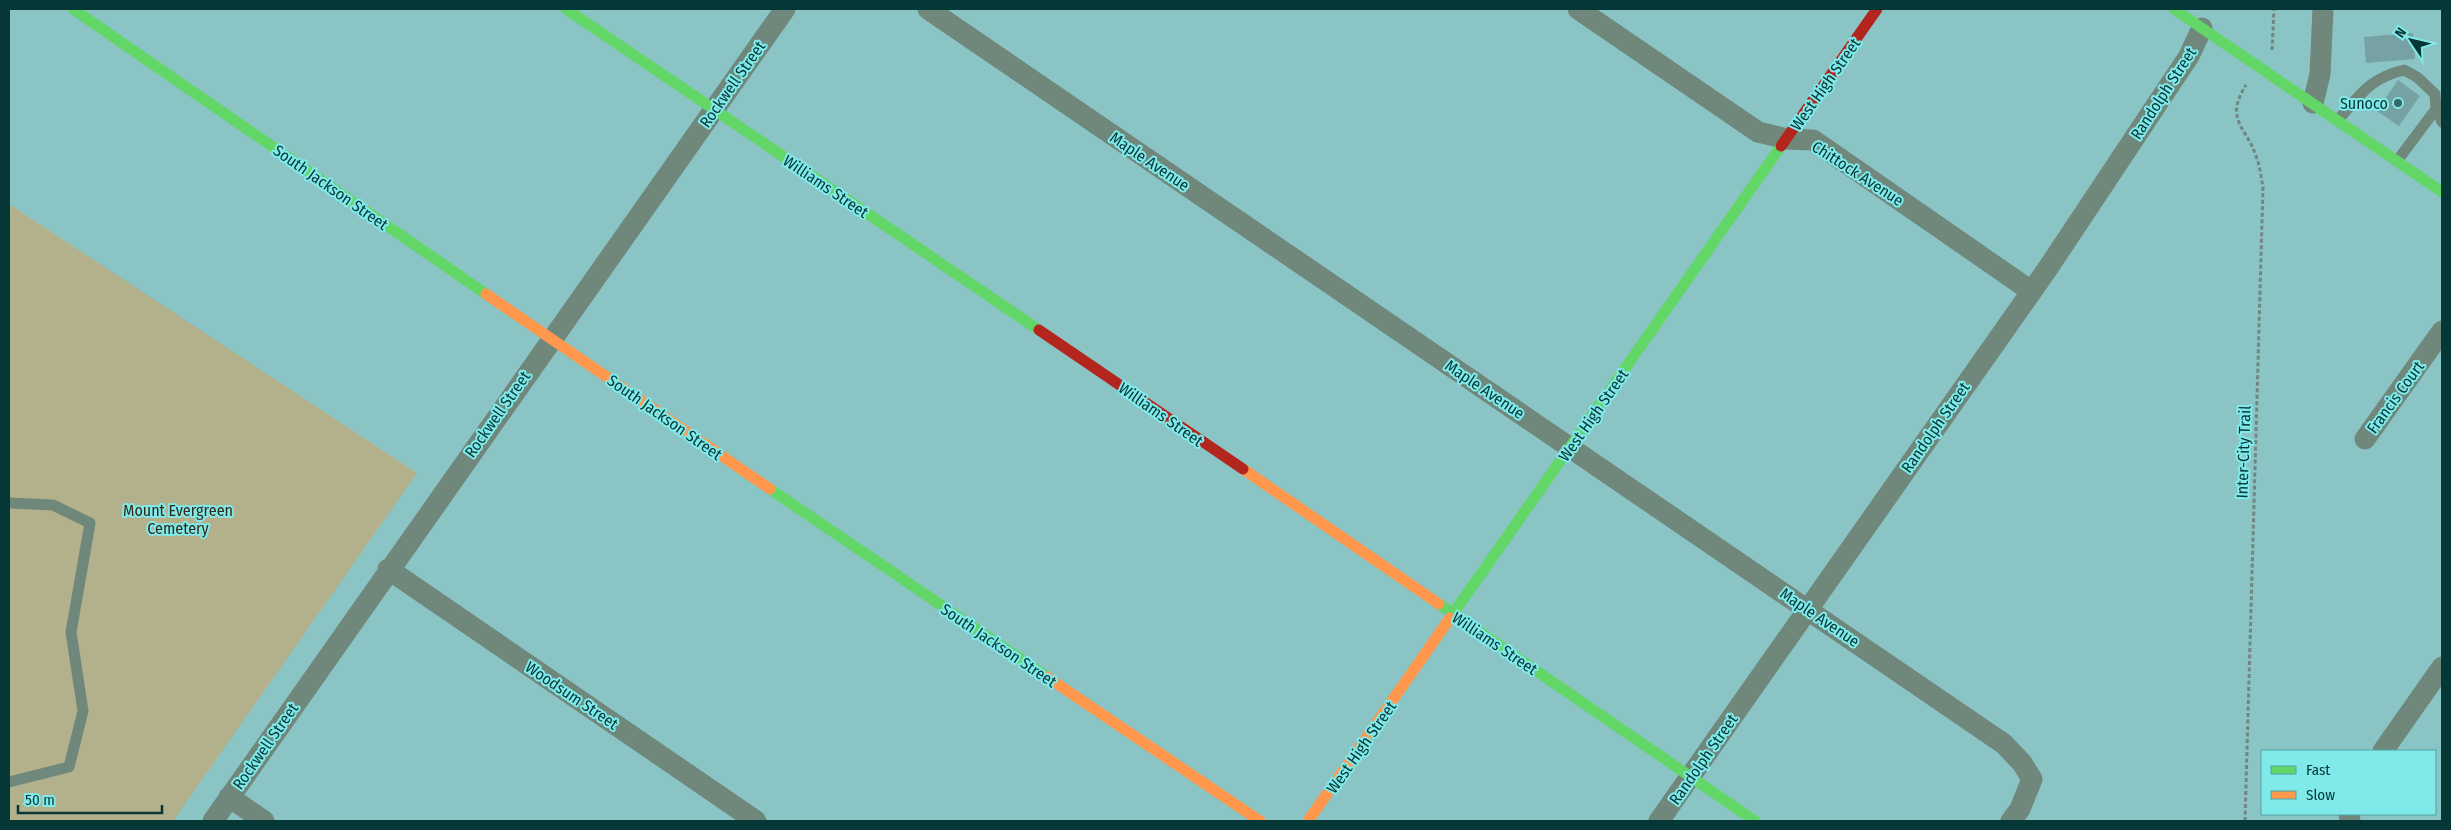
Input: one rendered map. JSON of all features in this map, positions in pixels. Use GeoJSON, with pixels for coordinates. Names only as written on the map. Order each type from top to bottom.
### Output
{"type":"FeatureCollection","features":[{"type":"Feature","properties":{"kind":"street","name":"South Jackson Street"},"geometry":{"type":"LineString","coordinates":[[73,9],[551,338],[1260,821]]}},
{"type":"Feature","properties":{"kind":"street","name":"Williams Street"},"geometry":{"type":"LineString","coordinates":[[566,9],[1013,312],[1755,821]]}},
{"type":"Feature","properties":{"kind":"street","name":"Rockwell Street"},"geometry":{"type":"LineString","coordinates":[[213,821],[551,338],[785,9]]}},
{"type":"Feature","properties":{"kind":"street","name":"Maple Avenue"},"geometry":{"type":"LineString","coordinates":[[928,9],[2004,744],[2022,763],[2032,779],[2020,809],[2011,821]]}},
{"type":"Feature","properties":{"kind":"street","name":"Chittock Avenue"},"geometry":{"type":"LineString","coordinates":[[1578,9],[1758,132],[1787,139],[1813,140],[2031,291]]}},
{"type":"Feature","properties":{"kind":"street","name":"West High Street"},"geometry":{"type":"LineString","coordinates":[[1308,821],[1787,139],[1876,9]]}},
{"type":"Feature","properties":{"kind":"street"},"geometry":{"type":"LineString","coordinates":[[2174,9],[2442,192]]}},
{"type":"Feature","properties":{"kind":"street"},"geometry":{"type":"LineString","coordinates":[[2313,103],[2320,74],[2323,9]]}},
{"type":"Feature","properties":{"kind":"street","name":"Randolph Street"},"geometry":{"type":"LineString","coordinates":[[1659,821],[2031,291],[2189,56],[2202,28]]}},
{"type":"Feature","properties":{"kind":"street","name":"Francis Court"},"geometry":{"type":"LineString","coordinates":[[2365,439],[2442,331]]}},
{"type":"Feature","properties":{"kind":"street","name":"Woodsum Street"},"geometry":{"type":"LineString","coordinates":[[388,570],[756,821]]}},
{"type":"Feature","properties":{"kind":"street"},"geometry":{"type":"LineString","coordinates":[[2384,750],[2442,667]]}},
{"type":"Feature","properties":{"kind":"street"},"geometry":{"type":"LineString","coordinates":[[229,798],[264,821]]}},
{"type":"Feature","properties":{"kind":"lane"},"geometry":{"type":"LineString","coordinates":[[2338,120],[2372,82],[2391,73],[2404,70],[2417,77],[2435,94],[2436,108],[2442,122]]}},
{"type":"Feature","properties":{"kind":"lane"},"geometry":{"type":"LineString","coordinates":[[2397,161],[2436,108]]}},
{"type":"Feature","properties":{"kind":"lane"},"geometry":{"type":"LineString","coordinates":[[9,503],[53,505],[90,523],[71,632],[83,711],[69,766],[9,782]]}},
{"type":"Feature","properties":{"kind":"path"},"geometry":{"type":"LineString","coordinates":[[2273,48],[2274,9]]}},
{"type":"Feature","properties":{"kind":"path","name":"Inter-City Trail"},"geometry":{"type":"LineString","coordinates":[[2242,91],[2236,111],[2244,134],[2256,155],[2264,187],[2245,821]]}},
{"type":"Feature","properties":{"kind":"green space","name":"Mount Evergreen Cemetery"},"geometry":{"type":"Polygon","coordinates":[[[9,204],[417,473],[173,821],[9,821],[9,204]]]}},
{"type":"Feature","properties":{"kind":"building"},"geometry":{"type":"Polygon","coordinates":[[[2413,33],[2415,59],[2366,63],[2364,37],[2413,33]]]}},
{"type":"Feature","properties":{"kind":"building"},"geometry":{"type":"Polygon","coordinates":[[[2398,80],[2420,96],[2399,126],[2377,111],[2398,80]]]}},
{"type":"Feature","properties":{"kind":"traffic: fast"},"geometry":{"type":"LineString","coordinates":[[73,9],[486,294]]}},
{"type":"Feature","properties":{"kind":"traffic: fast"},"geometry":{"type":"LineString","coordinates":[[566,9],[1039,330]]}},
{"type":"Feature","properties":{"kind":"traffic: fast"},"geometry":{"type":"LineString","coordinates":[[2174,9],[2442,192]]}},
{"type":"Feature","properties":{"kind":"traffic: fast"},"geometry":{"type":"LineString","coordinates":[[1450,618],[1781,146]]}},
{"type":"Feature","properties":{"kind":"traffic: fast"},"geometry":{"type":"LineString","coordinates":[[770,489],[1047,677]]}},
{"type":"Feature","properties":{"kind":"traffic: fast"},"geometry":{"type":"LineString","coordinates":[[1439,604],[1755,821]]}},
{"type":"Feature","properties":{"kind":"traffic: slow"},"geometry":{"type":"LineString","coordinates":[[486,294],[770,489]]}},
{"type":"Feature","properties":{"kind":"traffic: slow"},"geometry":{"type":"LineString","coordinates":[[1243,469],[1439,604]]}},
{"type":"Feature","properties":{"kind":"traffic: slow"},"geometry":{"type":"LineString","coordinates":[[1308,821],[1450,618]]}},
{"type":"Feature","properties":{"kind":"traffic: slow"},"geometry":{"type":"LineString","coordinates":[[1047,677],[1260,821]]}},
{"type":"Feature","properties":{"kind":"traffic: jam"},"geometry":{"type":"LineString","coordinates":[[1781,146],[1877,9]]}},
{"type":"Feature","properties":{"kind":"traffic: jam"},"geometry":{"type":"LineString","coordinates":[[1039,330],[1243,469]]}},
{"type":"Feature","properties":{"kind":"place","name":"Sunoco"},"geometry":{"type":"Point","coordinates":[2398,103]}}]}
